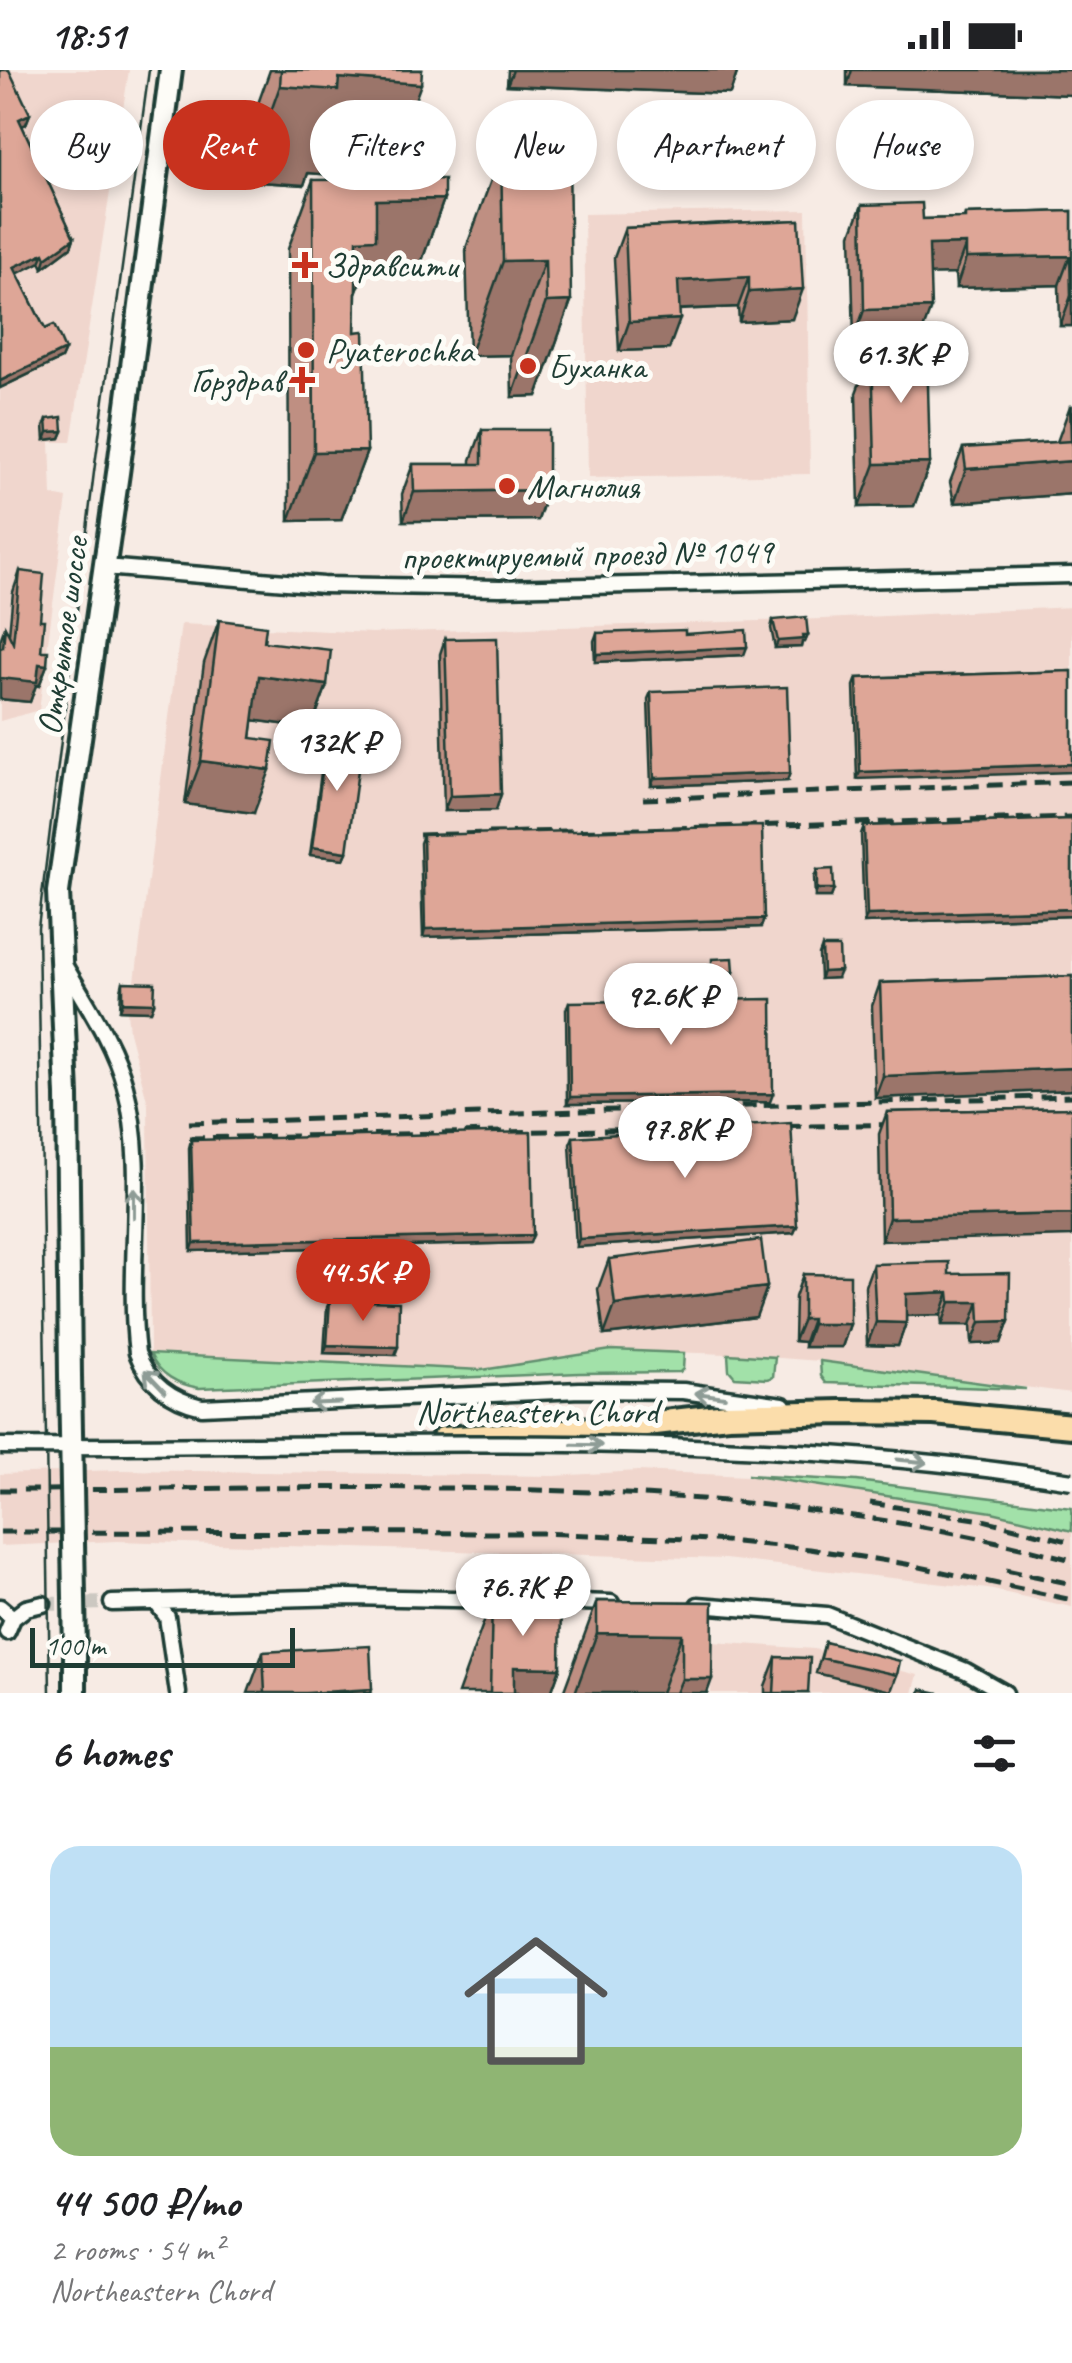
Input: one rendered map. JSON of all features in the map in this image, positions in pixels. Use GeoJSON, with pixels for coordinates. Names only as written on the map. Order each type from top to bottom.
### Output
{"type":"FeatureCollection","features":[{"type":"Feature","properties":{"kind":"main road","name":"Открытое шоссе"},"geometry":{"type":"LineString","coordinates":[[75,1693],[68,1176],[58,892],[172,70]]}},
{"type":"Feature","properties":{"kind":"main road","name":"Northeastern Chord"},"geometry":{"type":"LineString","coordinates":[[0,1444],[393,1442],[608,1428],[728,1415],[841,1412],[934,1413],[1072,1426]]}},
{"type":"Feature","properties":{"kind":"street","name":"проектируемый проезд № 1049"},"geometry":{"type":"LineString","coordinates":[[104,567],[324,585],[500,588],[1072,575]]}},
{"type":"Feature","properties":{"kind":"street"},"geometry":{"type":"LineString","coordinates":[[60,958],[109,1048],[124,1081],[129,1105],[133,1134],[137,1353],[154,1383],[182,1402],[218,1406],[580,1390],[684,1391],[841,1412]]}},
{"type":"Feature","properties":{"kind":"street","name":"Northeastern Chord"},"geometry":{"type":"LineString","coordinates":[[0,1444],[736,1448],[882,1458],[1072,1482]]}},
{"type":"Feature","properties":{"kind":"street"},"geometry":{"type":"LineString","coordinates":[[112,1603],[347,1596],[624,1603]]}},
{"type":"Feature","properties":{"kind":"street"},"geometry":{"type":"LineString","coordinates":[[156,1602],[167,1617],[178,1693]]}},
{"type":"Feature","properties":{"kind":"street"},"geometry":{"type":"LineString","coordinates":[[0,1607],[10,1625],[26,1608],[42,1604]]}},
{"type":"Feature","properties":{"kind":"street"},"geometry":{"type":"LineString","coordinates":[[683,1604],[827,1615],[966,1671],[1006,1693]]}},
{"type":"Feature","properties":{"kind":"shaded area"},"geometry":{"type":"Polygon","coordinates":[[[0,70],[129,70],[124,100],[30,100],[30,190],[110,190],[71,442],[50,442],[52,495],[67,498],[39,710],[0,721],[0,70]]]}},
{"type":"Feature","properties":{"kind":"shaded area"},"geometry":{"type":"Polygon","coordinates":[[[806,210],[810,474],[588,478],[584,214],[806,210]]]}},
{"type":"Feature","properties":{"kind":"shaded area"},"geometry":{"type":"Polygon","coordinates":[[[1072,607],[1072,1393],[820,1361],[728,1354],[611,1350],[482,1370],[150,1354],[148,1104],[127,1011],[120,1010],[121,990],[134,989],[181,624],[372,633],[1072,607]]]}},
{"type":"Feature","properties":{"kind":"shaded area"},"geometry":{"type":"Polygon","coordinates":[[[119,1470],[554,1476],[638,1471],[857,1481],[1072,1515],[1072,1607],[988,1589],[725,1559],[117,1541],[0,1546],[0,1474],[119,1470]]]}},
{"type":"Feature","properties":{"kind":"shaded area"},"geometry":{"type":"Polygon","coordinates":[[[712,1642],[814,1649],[918,1675],[913,1693],[711,1693],[712,1642]]]}},
{"type":"Feature","properties":{"kind":"green space"},"geometry":{"type":"Polygon","coordinates":[[[611,1350],[684,1353],[683,1369],[199,1388],[170,1377],[150,1354],[482,1370],[611,1350]]]}},
{"type":"Feature","properties":{"kind":"green space"},"geometry":{"type":"Polygon","coordinates":[[[728,1354],[775,1357],[773,1377],[735,1377],[729,1370],[728,1354]]]}},
{"type":"Feature","properties":{"kind":"green space"},"geometry":{"type":"Polygon","coordinates":[[[820,1361],[1026,1389],[826,1383],[820,1361]]]}},
{"type":"Feature","properties":{"kind":"green space"},"geometry":{"type":"Polygon","coordinates":[[[747,1475],[857,1481],[1072,1508],[1072,1531],[992,1512],[747,1475]]]}},
{"type":"Feature","properties":{"kind":"building"},"geometry":{"type":"Polygon","coordinates":[[[0,70],[9,70],[30,114],[19,119],[30,143],[30,190],[52,190],[74,238],[46,258],[44,253],[14,267],[45,329],[54,325],[65,350],[0,381],[0,70]]]}},
{"type":"Feature","properties":{"kind":"building"},"geometry":{"type":"Polygon","coordinates":[[[281,70],[422,70],[421,84],[339,78],[338,90],[280,86],[281,70]]]}},
{"type":"Feature","properties":{"kind":"building"},"geometry":{"type":"Polygon","coordinates":[[[313,190],[444,190],[444,199],[376,200],[376,239],[357,240],[355,332],[364,331],[367,451],[314,452],[313,190]]]}},
{"type":"Feature","properties":{"kind":"building"},"geometry":{"type":"Polygon","coordinates":[[[502,190],[570,190],[571,301],[546,302],[545,260],[503,261],[502,190]]]}},
{"type":"Feature","properties":{"kind":"building"},"geometry":{"type":"Polygon","coordinates":[[[922,203],[923,219],[1072,211],[1072,296],[1070,256],[966,258],[966,244],[929,245],[931,308],[864,310],[862,205],[922,203]]]}},
{"type":"Feature","properties":{"kind":"building"},"geometry":{"type":"Polygon","coordinates":[[[799,220],[803,289],[749,292],[749,277],[678,281],[680,319],[629,322],[625,228],[799,220]]]}},
{"type":"Feature","properties":{"kind":"building"},"geometry":{"type":"Polygon","coordinates":[[[927,348],[930,463],[875,464],[872,350],[927,348]]]}},
{"type":"Feature","properties":{"kind":"building"},"geometry":{"type":"Polygon","coordinates":[[[1070,406],[1072,461],[966,469],[963,448],[1071,441],[1070,406]]]}},
{"type":"Feature","properties":{"kind":"building"},"geometry":{"type":"Polygon","coordinates":[[[62,417],[63,431],[48,432],[47,419],[62,417]]]}},
{"type":"Feature","properties":{"kind":"building"},"geometry":{"type":"Polygon","coordinates":[[[482,430],[548,430],[548,490],[414,492],[413,464],[482,464],[482,430]]]}},
{"type":"Feature","properties":{"kind":"building"},"geometry":{"type":"Polygon","coordinates":[[[20,571],[44,574],[41,651],[48,651],[47,665],[39,664],[37,682],[0,678],[5,627],[13,643],[20,571]]]}},
{"type":"Feature","properties":{"kind":"building"},"geometry":{"type":"Polygon","coordinates":[[[806,617],[808,635],[803,635],[804,639],[778,641],[773,620],[806,617]]]}},
{"type":"Feature","properties":{"kind":"building"},"geometry":{"type":"Polygon","coordinates":[[[219,620],[266,626],[264,642],[331,650],[327,685],[259,676],[251,738],[274,741],[270,770],[201,761],[219,620]]]}},
{"type":"Feature","properties":{"kind":"building"},"geometry":{"type":"Polygon","coordinates":[[[685,630],[685,634],[746,630],[747,647],[597,654],[597,633],[685,630]]]}},
{"type":"Feature","properties":{"kind":"building"},"geometry":{"type":"Polygon","coordinates":[[[497,638],[501,794],[450,796],[445,639],[497,638]]]}},
{"type":"Feature","properties":{"kind":"building"},"geometry":{"type":"Polygon","coordinates":[[[1072,671],[1072,764],[860,772],[857,678],[1072,671]]]}},
{"type":"Feature","properties":{"kind":"building"},"geometry":{"type":"Polygon","coordinates":[[[787,687],[790,773],[654,778],[651,692],[787,687]]]}},
{"type":"Feature","properties":{"kind":"building"},"geometry":{"type":"Polygon","coordinates":[[[327,736],[362,740],[347,852],[312,847],[327,736]]]}},
{"type":"Feature","properties":{"kind":"building"},"geometry":{"type":"Polygon","coordinates":[[[1072,819],[1072,909],[867,915],[864,826],[1072,819]]]}},
{"type":"Feature","properties":{"kind":"building"},"geometry":{"type":"Polygon","coordinates":[[[762,826],[764,919],[425,929],[423,835],[762,826]]]}},
{"type":"Feature","properties":{"kind":"building"},"geometry":{"type":"Polygon","coordinates":[[[833,869],[834,889],[817,889],[817,870],[833,869]]]}},
{"type":"Feature","properties":{"kind":"building"},"geometry":{"type":"Polygon","coordinates":[[[822,947],[839,947],[840,971],[823,972],[822,947]]]}},
{"type":"Feature","properties":{"kind":"building"},"geometry":{"type":"Polygon","coordinates":[[[733,958],[734,972],[712,972],[712,959],[733,958]]]}},
{"type":"Feature","properties":{"kind":"building"},"geometry":{"type":"Polygon","coordinates":[[[1072,976],[1072,1068],[883,1076],[880,983],[1072,976]]]}},
{"type":"Feature","properties":{"kind":"building"},"geometry":{"type":"Polygon","coordinates":[[[123,982],[155,983],[154,1003],[123,1002],[123,982]]]}},
{"type":"Feature","properties":{"kind":"building"},"geometry":{"type":"Polygon","coordinates":[[[772,999],[773,1094],[570,1097],[569,1002],[772,999]]]}},
{"type":"Feature","properties":{"kind":"building"},"geometry":{"type":"Polygon","coordinates":[[[1072,1108],[1072,1214],[889,1218],[887,1112],[1072,1108]]]}},
{"type":"Feature","properties":{"kind":"building"},"geometry":{"type":"Polygon","coordinates":[[[791,1123],[797,1226],[579,1239],[573,1137],[791,1123]]]}},
{"type":"Feature","properties":{"kind":"building"},"geometry":{"type":"Polygon","coordinates":[[[531,1132],[533,1235],[194,1243],[191,1140],[531,1132]]]}},
{"type":"Feature","properties":{"kind":"building"},"geometry":{"type":"Polygon","coordinates":[[[761,1240],[767,1287],[615,1305],[609,1259],[761,1240]]]}},
{"type":"Feature","properties":{"kind":"building"},"geometry":{"type":"Polygon","coordinates":[[[949,1262],[949,1274],[1010,1273],[1009,1321],[980,1322],[979,1302],[950,1302],[949,1292],[906,1294],[906,1323],[876,1322],[873,1264],[949,1262]]]}},
{"type":"Feature","properties":{"kind":"building"},"geometry":{"type":"Polygon","coordinates":[[[803,1274],[850,1275],[850,1324],[812,1324],[812,1319],[803,1319],[803,1274]]]}},
{"type":"Feature","properties":{"kind":"building"},"geometry":{"type":"Polygon","coordinates":[[[330,1300],[399,1302],[398,1347],[327,1345],[330,1300]]]}},
{"type":"Feature","properties":{"kind":"building"},"geometry":{"type":"Polygon","coordinates":[[[492,1599],[561,1600],[560,1668],[514,1667],[514,1693],[490,1693],[492,1599]]]}},
{"type":"Feature","properties":{"kind":"building"},"geometry":{"type":"Polygon","coordinates":[[[597,1601],[713,1602],[712,1679],[682,1679],[682,1634],[597,1633],[597,1601]]]}},
{"type":"Feature","properties":{"kind":"building"},"geometry":{"type":"Polygon","coordinates":[[[825,1642],[900,1661],[897,1675],[821,1658],[825,1642]]]}},
{"type":"Feature","properties":{"kind":"building"},"geometry":{"type":"Polygon","coordinates":[[[370,1646],[372,1689],[265,1693],[263,1652],[370,1646]]]}},
{"type":"Feature","properties":{"kind":"building"},"geometry":{"type":"Polygon","coordinates":[[[776,1657],[810,1658],[808,1693],[774,1693],[776,1657]]]}},
{"type":"Feature","properties":{"kind":"tunnel"},"geometry":{"type":"LineString","coordinates":[[43,1604],[112,1603]]}},
{"type":"Feature","properties":{"kind":"tram line"},"geometry":{"type":"LineString","coordinates":[[50,1693],[38,928],[149,70]]}},
{"type":"Feature","properties":{"kind":"railway"},"geometry":{"type":"LineString","coordinates":[[643,799],[1072,782]]}},
{"type":"Feature","properties":{"kind":"railway"},"geometry":{"type":"LineString","coordinates":[[419,835],[1072,817]]}},
{"type":"Feature","properties":{"kind":"railway"},"geometry":{"type":"LineString","coordinates":[[189,1123],[1072,1096]]}},
{"type":"Feature","properties":{"kind":"railway"},"geometry":{"type":"LineString","coordinates":[[189,1138],[912,1124]]}},
{"type":"Feature","properties":{"kind":"railway"},"geometry":{"type":"LineString","coordinates":[[0,1490],[404,1488],[674,1497],[808,1510],[940,1530],[1072,1560]]}},
{"type":"Feature","properties":{"kind":"railway"},"geometry":{"type":"LineString","coordinates":[[870,1503],[983,1520],[1072,1542]]}},
{"type":"Feature","properties":{"kind":"railway"},"geometry":{"type":"LineString","coordinates":[[0,1532],[541,1533],[713,1540],[810,1549],[906,1564],[1072,1600]]}},
{"type":"Feature","properties":{"kind":"railway"},"geometry":{"type":"LineString","coordinates":[[1006,1570],[1072,1584]]}},
{"type":"Feature","properties":{"kind":"place","name":"Здравсити"},"geometry":{"type":"Point","coordinates":[305,265]}},
{"type":"Feature","properties":{"kind":"place","name":"Pyaterochka"},"geometry":{"type":"Point","coordinates":[306,350]}},
{"type":"Feature","properties":{"kind":"place","name":"Буханка"},"geometry":{"type":"Point","coordinates":[528,366]}},
{"type":"Feature","properties":{"kind":"place","name":"Горздрав"},"geometry":{"type":"Point","coordinates":[302,380]}},
{"type":"Feature","properties":{"kind":"place","name":"Магнолия"},"geometry":{"type":"Point","coordinates":[507,486]}}]}
